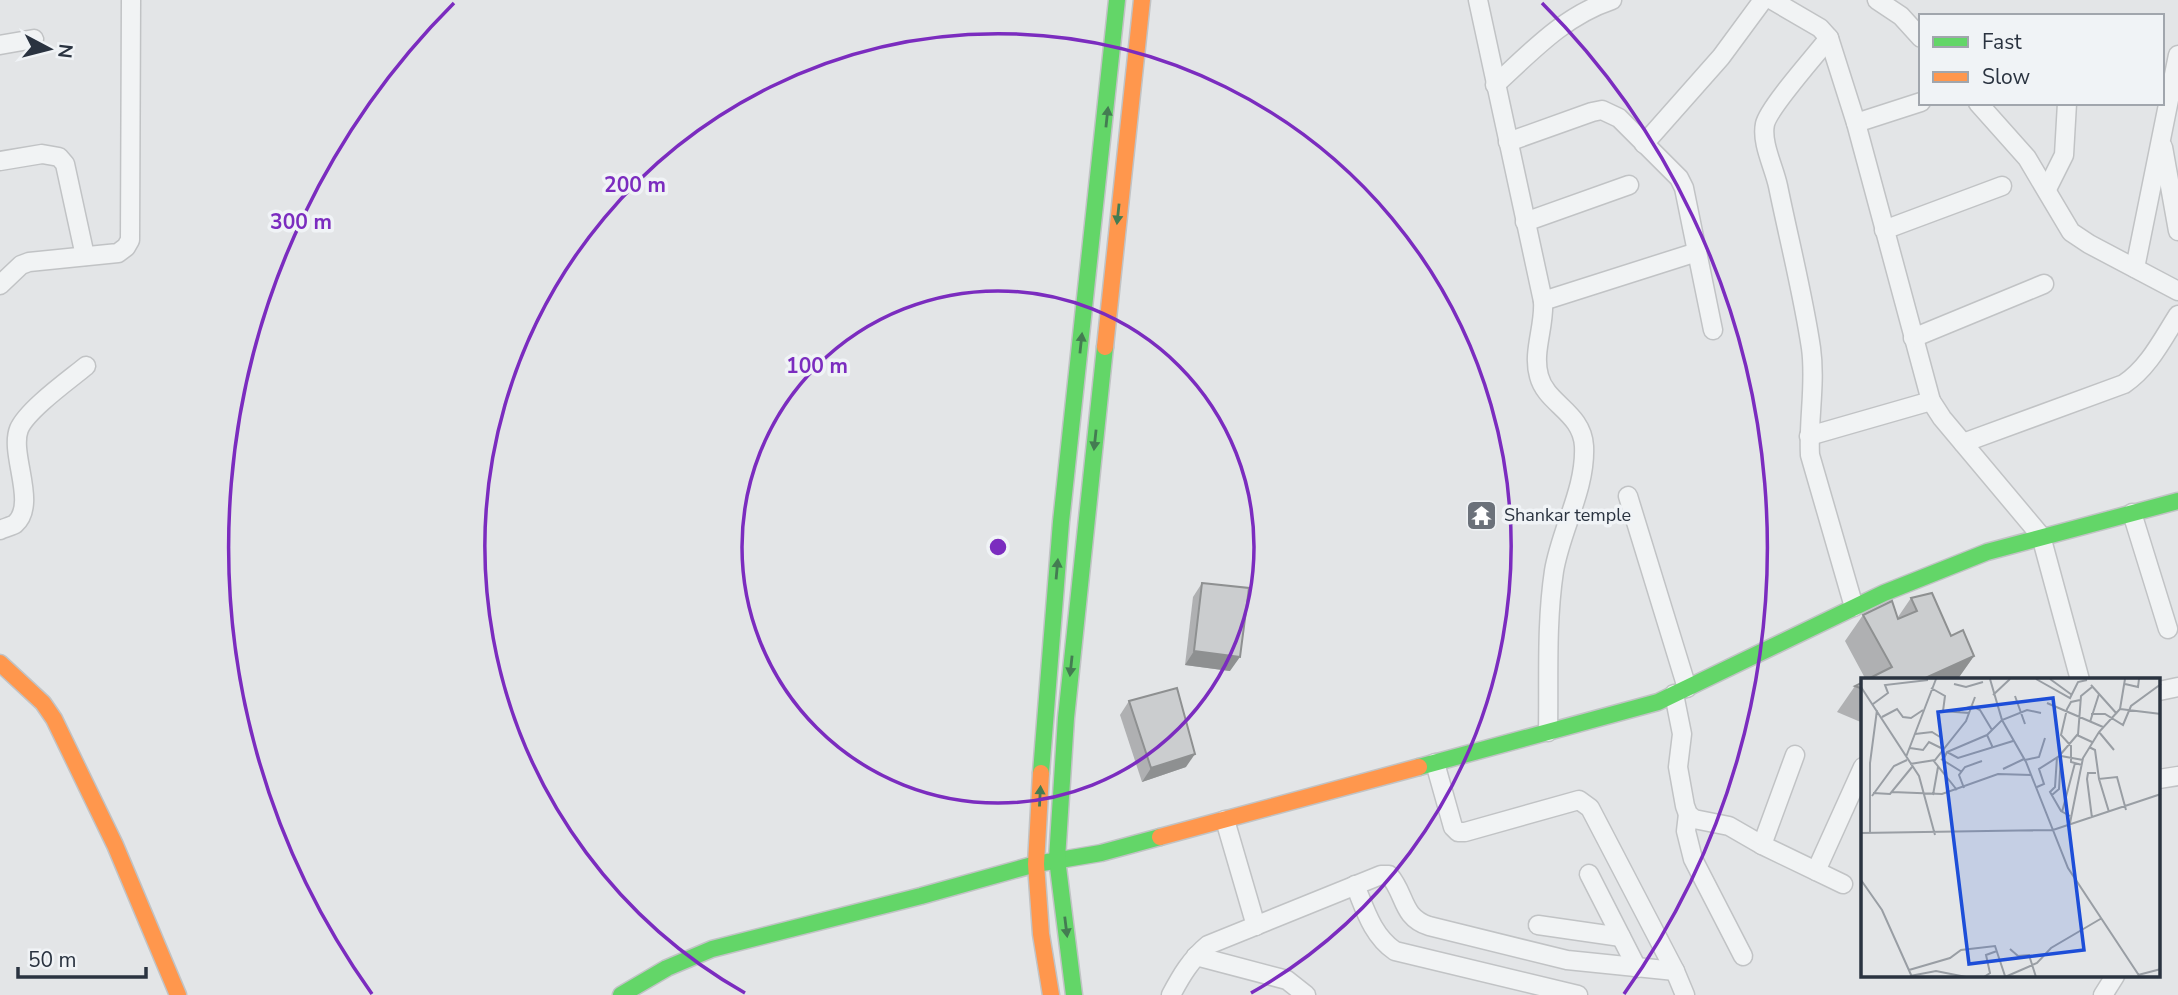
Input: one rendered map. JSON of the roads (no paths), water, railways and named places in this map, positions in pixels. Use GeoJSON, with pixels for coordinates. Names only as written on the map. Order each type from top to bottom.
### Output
{"type":"FeatureCollection","features":[{"type":"Feature","properties":{"kind":"street"},"geometry":{"type":"LineString","coordinates":[[0,285],[21,265],[118,253],[130,240],[131,0]]}},
{"type":"Feature","properties":{"kind":"street"},"geometry":{"type":"LineString","coordinates":[[1067,995],[1051,994],[1041,934],[1036,864],[1043,739],[1061,522],[1118,0]]}},
{"type":"Feature","properties":{"kind":"street"},"geometry":{"type":"LineString","coordinates":[[1074,995],[1057,859],[1066,718],[1143,0]]}},
{"type":"Feature","properties":{"kind":"street"},"geometry":{"type":"LineString","coordinates":[[1478,0],[1543,301],[1538,374],[1543,387],[1572,415],[1584,444],[1578,487],[1554,571],[1548,732]]}},
{"type":"Feature","properties":{"kind":"street"},"geometry":{"type":"LineString","coordinates":[[1495,85],[1564,23],[1588,8],[1612,0]]}},
{"type":"Feature","properties":{"kind":"street"},"geometry":{"type":"LineString","coordinates":[[1644,144],[1721,57],[1763,0]]}},
{"type":"Feature","properties":{"kind":"street"},"geometry":{"type":"LineString","coordinates":[[1772,0],[1820,28],[1829,38],[1856,122],[1931,401],[2041,536],[2079,678]]}},
{"type":"Feature","properties":{"kind":"street"},"geometry":{"type":"LineString","coordinates":[[1877,0],[1901,16],[1919,36]]}},
{"type":"Feature","properties":{"kind":"street"},"geometry":{"type":"LineString","coordinates":[[1829,38],[1771,111],[1764,128],[1811,349],[1813,397],[1810,455],[1854,607]]}},
{"type":"Feature","properties":{"kind":"street"},"geometry":{"type":"LineString","coordinates":[[0,45],[34,39]]}},
{"type":"Feature","properties":{"kind":"street"},"geometry":{"type":"LineString","coordinates":[[2135,268],[2178,55]]}},
{"type":"Feature","properties":{"kind":"street"},"geometry":{"type":"LineString","coordinates":[[1856,122],[1919,103]]}},
{"type":"Feature","properties":{"kind":"street"},"geometry":{"type":"LineString","coordinates":[[1980,105],[2026,158],[2071,232],[2178,291]]}},
{"type":"Feature","properties":{"kind":"street"},"geometry":{"type":"LineString","coordinates":[[2046,189],[2064,155],[2067,105]]}},
{"type":"Feature","properties":{"kind":"street"},"geometry":{"type":"LineString","coordinates":[[1508,142],[1591,112],[1602,110],[1619,118],[1679,178],[1684,188],[1713,330]]}},
{"type":"Feature","properties":{"kind":"street"},"geometry":{"type":"LineString","coordinates":[[2161,137],[2178,231]]}},
{"type":"Feature","properties":{"kind":"street"},"geometry":{"type":"LineString","coordinates":[[0,161],[42,154],[59,157],[65,164],[85,256]]}},
{"type":"Feature","properties":{"kind":"street"},"geometry":{"type":"LineString","coordinates":[[1525,222],[1629,185]]}},
{"type":"Feature","properties":{"kind":"street"},"geometry":{"type":"LineString","coordinates":[[1884,230],[2002,186]]}},
{"type":"Feature","properties":{"kind":"street"},"geometry":{"type":"LineString","coordinates":[[1543,301],[1697,252]]}},
{"type":"Feature","properties":{"kind":"street"},"geometry":{"type":"LineString","coordinates":[[1913,338],[2044,284]]}},
{"type":"Feature","properties":{"kind":"street"},"geometry":{"type":"LineString","coordinates":[[1963,443],[2124,384],[2137,375],[2150,359],[2178,315]]}},
{"type":"Feature","properties":{"kind":"street"},"geometry":{"type":"LineString","coordinates":[[0,530],[15,524],[22,513],[24,500],[16,443],[24,419],[86,366]]}},
{"type":"Feature","properties":{"kind":"street"},"geometry":{"type":"LineString","coordinates":[[1809,436],[1931,401]]}},
{"type":"Feature","properties":{"kind":"street"},"geometry":{"type":"LineString","coordinates":[[1628,496],[1680,691],[1682,734],[1678,767],[1688,814],[1686,831],[1693,859],[1744,956]]}},
{"type":"Feature","properties":{"kind":"street"},"geometry":{"type":"LineString","coordinates":[[621,995],[667,968],[712,949],[1036,864],[1101,853],[1658,702],[1854,607],[1987,552],[2178,501]]}},
{"type":"Feature","properties":{"kind":"street"},"geometry":{"type":"LineString","coordinates":[[2132,513],[2168,628]]}},
{"type":"Feature","properties":{"kind":"street"},"geometry":{"type":"LineString","coordinates":[[2160,603],[2178,598]]}},
{"type":"Feature","properties":{"kind":"street"},"geometry":{"type":"LineString","coordinates":[[0,663],[43,703],[54,719],[115,845],[178,995]]}},
{"type":"Feature","properties":{"kind":"street"},"geometry":{"type":"LineString","coordinates":[[2160,691],[2178,687]]}},
{"type":"Feature","properties":{"kind":"street"},"geometry":{"type":"LineString","coordinates":[[1762,845],[1795,755]]}},
{"type":"Feature","properties":{"kind":"street"},"geometry":{"type":"LineString","coordinates":[[1435,763],[1453,827],[1458,832],[1579,800],[1590,807],[1685,995]]}},
{"type":"Feature","properties":{"kind":"street"},"geometry":{"type":"LineString","coordinates":[[1816,871],[1861,771]]}},
{"type":"Feature","properties":{"kind":"street"},"geometry":{"type":"LineString","coordinates":[[2160,779],[2178,776]]}},
{"type":"Feature","properties":{"kind":"street"},"geometry":{"type":"LineString","coordinates":[[1688,814],[1695,819],[1729,826],[1843,884]]}},
{"type":"Feature","properties":{"kind":"street"},"geometry":{"type":"LineString","coordinates":[[1225,820],[1256,926]]}},
{"type":"Feature","properties":{"kind":"street"},"geometry":{"type":"LineString","coordinates":[[1589,874],[1637,968]]}},
{"type":"Feature","properties":{"kind":"street"},"geometry":{"type":"LineString","coordinates":[[1171,995],[1196,956],[1208,945],[1381,875],[1389,875],[1394,881],[1410,916],[1418,923],[1567,960],[1675,971]]}},
{"type":"Feature","properties":{"kind":"street"},"geometry":{"type":"LineString","coordinates":[[1355,885],[1375,932],[1383,943],[1395,951],[1578,995]]}},
{"type":"Feature","properties":{"kind":"street"},"geometry":{"type":"LineString","coordinates":[[1538,925],[1621,937]]}},
{"type":"Feature","properties":{"kind":"street"},"geometry":{"type":"LineString","coordinates":[[1196,956],[1287,980],[1307,995]]}},
{"type":"Feature","properties":{"kind":"street"},"geometry":{"type":"LineString","coordinates":[[2103,995],[2114,978]]}},
{"type":"Feature","properties":{"kind":"place","name":"Shankar temple"},"geometry":{"type":"Point","coordinates":[1481,515]}}]}
